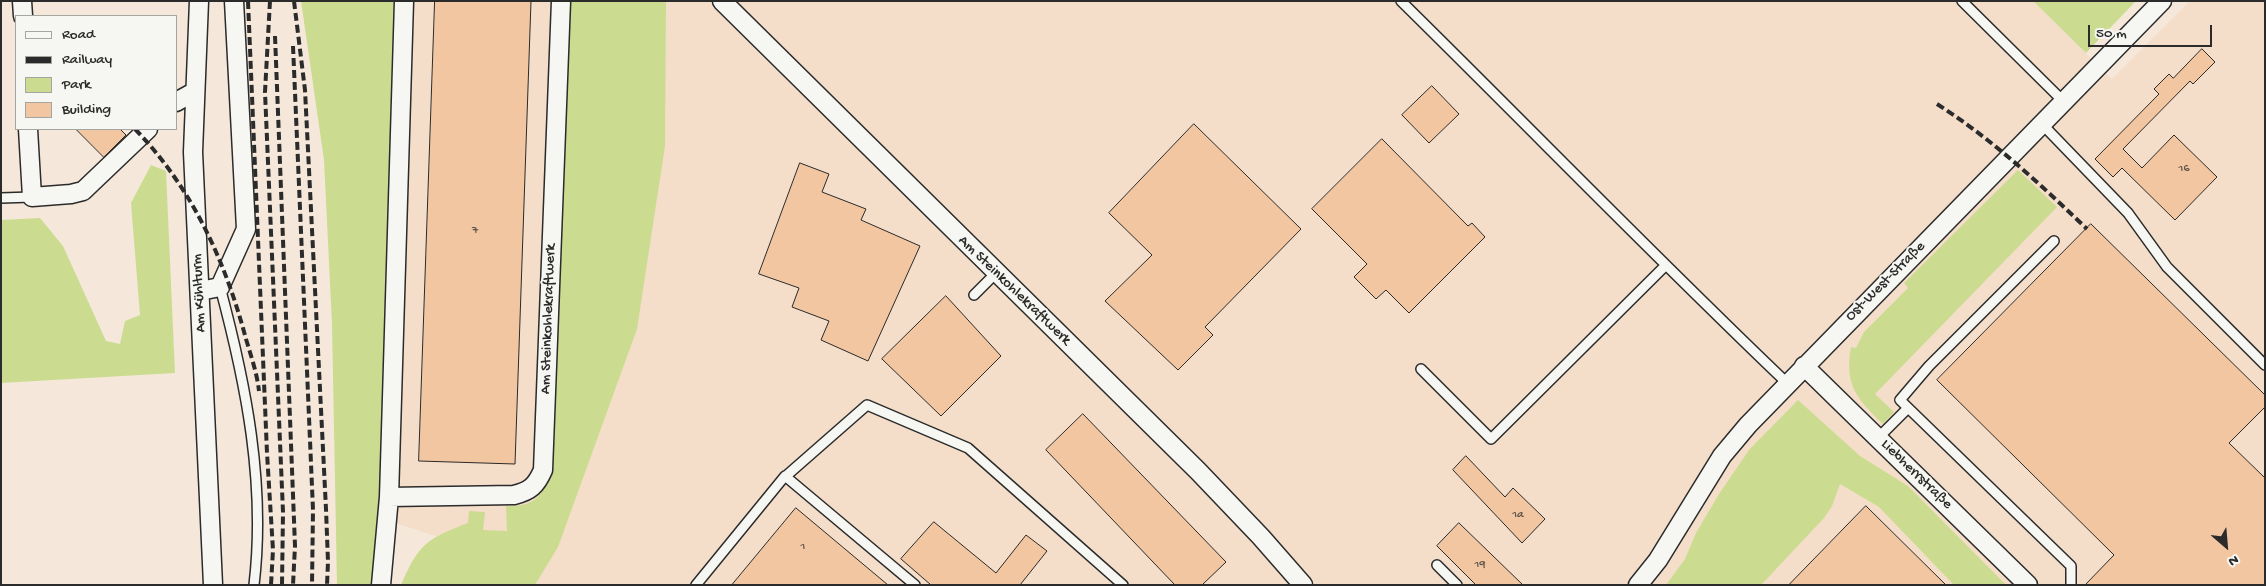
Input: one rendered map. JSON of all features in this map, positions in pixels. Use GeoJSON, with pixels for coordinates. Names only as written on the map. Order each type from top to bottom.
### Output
{"type":"FeatureCollection","features":[{"type":"Feature","properties":{"kind":"street"},"geometry":{"type":"LineString","coordinates":[[22,1],[23,15]]}},
{"type":"Feature","properties":{"kind":"street","name":"Am Kühlturm"},"geometry":{"type":"LineString","coordinates":[[199,1],[194,92],[194,207],[200,291],[213,585]]}},
{"type":"Feature","properties":{"kind":"street"},"geometry":{"type":"LineString","coordinates":[[200,291],[220,287],[246,229],[234,1]]}},
{"type":"Feature","properties":{"kind":"street"},"geometry":{"type":"LineString","coordinates":[[381,585],[389,497],[404,1]]}},
{"type":"Feature","properties":{"kind":"street","name":"Am Steinkohlekraftwerk"},"geometry":{"type":"LineString","coordinates":[[389,497],[514,495],[528,491],[537,484],[543,470],[561,1]]}},
{"type":"Feature","properties":{"kind":"street","name":"Am Steinkohlekraftwerk"},"geometry":{"type":"LineString","coordinates":[[722,1],[1198,471],[1261,537],[1303,585]]}},
{"type":"Feature","properties":{"kind":"street","name":"Ost-West-Straße"},"geometry":{"type":"LineString","coordinates":[[1638,585],[1658,560],[1722,456],[1787,383],[2162,1]]}},
{"type":"Feature","properties":{"kind":"street"},"geometry":{"type":"LineString","coordinates":[[178,101],[194,92]]}},
{"type":"Feature","properties":{"kind":"street"},"geometry":{"type":"LineString","coordinates":[[28,130],[32,197],[71,194],[83,191],[147,130]]}},
{"type":"Feature","properties":{"kind":"street","name":"Liebherrstraße"},"geometry":{"type":"LineString","coordinates":[[1804,366],[2028,585]]}},
{"type":"Feature","properties":{"kind":"lane"},"geometry":{"type":"LineString","coordinates":[[1401,1],[1582,179],[1665,266],[1787,383]]}},
{"type":"Feature","properties":{"kind":"lane"},"geometry":{"type":"LineString","coordinates":[[1962,1],[2064,102]]}},
{"type":"Feature","properties":{"kind":"lane"},"geometry":{"type":"LineString","coordinates":[[2042,124],[2128,214],[2167,267],[2265,365]]}},
{"type":"Feature","properties":{"kind":"lane"},"geometry":{"type":"LineString","coordinates":[[1,198],[32,197]]}},
{"type":"Feature","properties":{"kind":"lane"},"geometry":{"type":"LineString","coordinates":[[2054,241],[1929,366],[1900,400],[2070,566],[2071,585]]}},
{"type":"Feature","properties":{"kind":"lane"},"geometry":{"type":"LineString","coordinates":[[1420,369],[1491,439],[1665,266]]}},
{"type":"Feature","properties":{"kind":"lane"},"geometry":{"type":"LineString","coordinates":[[974,295],[996,273]]}},
{"type":"Feature","properties":{"kind":"lane"},"geometry":{"type":"LineString","coordinates":[[220,287],[236,346],[248,404],[253,444],[257,519],[254,585]]}},
{"type":"Feature","properties":{"kind":"lane"},"geometry":{"type":"LineString","coordinates":[[696,585],[786,476],[866,405],[968,448],[1123,585]]}},
{"type":"Feature","properties":{"kind":"lane"},"geometry":{"type":"LineString","coordinates":[[1878,438],[1908,408]]}},
{"type":"Feature","properties":{"kind":"lane"},"geometry":{"type":"LineString","coordinates":[[786,476],[915,585]]}},
{"type":"Feature","properties":{"kind":"lane"},"geometry":{"type":"LineString","coordinates":[[1437,566],[1457,585]]}},
{"type":"Feature","properties":{"kind":"shaded area"},"geometry":{"type":"Polygon","coordinates":[[[395,1],[2033,1],[2112,79],[2190,1],[2265,1],[2265,585],[535,585],[557,547],[435,536],[380,518],[395,1]]]}},
{"type":"Feature","properties":{"kind":"green space"},"geometry":{"type":"Polygon","coordinates":[[[301,1],[395,1],[379,545],[375,585],[337,585],[332,324],[324,160],[301,1]]]}},
{"type":"Feature","properties":{"kind":"green space"},"geometry":{"type":"Polygon","coordinates":[[[566,1],[666,1],[665,146],[637,329],[558,547],[535,585],[401,585],[419,551],[434,539],[468,523],[469,511],[485,512],[483,530],[507,531],[506,506],[523,505],[534,500],[542,491],[550,476],[566,1]]]}},
{"type":"Feature","properties":{"kind":"green space"},"geometry":{"type":"Polygon","coordinates":[[[2033,1],[2136,1],[2086,53],[2033,1]]]}},
{"type":"Feature","properties":{"kind":"green space"},"geometry":{"type":"Polygon","coordinates":[[[151,165],[166,171],[175,373],[1,383],[1,220],[40,218],[63,246],[106,341],[120,344],[125,321],[140,315],[131,203],[151,165]]]}},
{"type":"Feature","properties":{"kind":"green space"},"geometry":{"type":"Polygon","coordinates":[[[2018,170],[2057,207],[1875,394],[1894,412],[1883,424],[1860,399],[1851,381],[1849,360],[1851,347],[1856,348],[1864,332],[1908,288],[1904,283],[2018,170]]]}},
{"type":"Feature","properties":{"kind":"green space"},"geometry":{"type":"Polygon","coordinates":[[[1798,400],[1860,456],[1908,486],[2006,585],[1954,585],[1879,507],[1840,484],[1832,506],[1824,518],[1761,585],[1666,585],[1685,559],[1696,533],[1719,494],[1749,450],[1798,400]]]}},
{"type":"Feature","properties":{"kind":"building"},"geometry":{"type":"Polygon","coordinates":[[[435,1],[531,1],[515,464],[419,461],[435,1]]]}},
{"type":"Feature","properties":{"kind":"building"},"geometry":{"type":"Polygon","coordinates":[[[2202,49],[2215,62],[2193,84],[2190,81],[2123,149],[2142,168],[2174,135],[2217,177],[2175,220],[2122,168],[2113,177],[2095,159],[2159,94],[2154,89],[2169,74],[2173,78],[2202,49]]]}},
{"type":"Feature","properties":{"kind":"building"},"geometry":{"type":"Polygon","coordinates":[[[1432,86],[1459,114],[1429,143],[1402,115],[1432,86]]]}},
{"type":"Feature","properties":{"kind":"building"},"geometry":{"type":"Polygon","coordinates":[[[1194,124],[1301,229],[1205,327],[1213,335],[1178,370],[1105,301],[1152,255],[1109,213],[1194,124]]]}},
{"type":"Feature","properties":{"kind":"building"},"geometry":{"type":"Polygon","coordinates":[[[77,130],[121,130],[126,135],[104,157],[77,130]]]}},
{"type":"Feature","properties":{"kind":"building"},"geometry":{"type":"Polygon","coordinates":[[[1382,139],[1468,226],[1472,223],[1485,237],[1409,313],[1386,290],[1376,299],[1354,277],[1367,264],[1312,209],[1382,139]]]}},
{"type":"Feature","properties":{"kind":"building"},"geometry":{"type":"Polygon","coordinates":[[[800,163],[829,174],[822,192],[866,209],[861,220],[920,246],[868,361],[821,340],[829,321],[792,307],[799,288],[759,274],[800,163]]]}},
{"type":"Feature","properties":{"kind":"building"},"geometry":{"type":"Polygon","coordinates":[[[2091,224],[2265,395],[2265,407],[2229,443],[2265,478],[2265,585],[2085,585],[2114,555],[1937,380],[2091,224]]]}},
{"type":"Feature","properties":{"kind":"building"},"geometry":{"type":"Polygon","coordinates":[[[946,296],[1001,356],[941,416],[882,359],[946,296]]]}},
{"type":"Feature","properties":{"kind":"building"},"geometry":{"type":"Polygon","coordinates":[[[1083,414],[1226,562],[1202,585],[1175,585],[1046,450],[1083,414]]]}},
{"type":"Feature","properties":{"kind":"building"},"geometry":{"type":"Polygon","coordinates":[[[1466,456],[1505,497],[1513,488],[1545,519],[1522,543],[1453,470],[1466,456]]]}},
{"type":"Feature","properties":{"kind":"building"},"geometry":{"type":"Polygon","coordinates":[[[1866,506],[1946,585],[1789,585],[1866,506]]]}},
{"type":"Feature","properties":{"kind":"building"},"geometry":{"type":"Polygon","coordinates":[[[796,508],[888,585],[732,585],[796,508]]]}},
{"type":"Feature","properties":{"kind":"building"},"geometry":{"type":"Polygon","coordinates":[[[934,522],[996,573],[1026,535],[1047,551],[1020,585],[931,585],[901,559],[934,522]]]}},
{"type":"Feature","properties":{"kind":"building"},"geometry":{"type":"Polygon","coordinates":[[[1459,523],[1523,585],[1476,585],[1437,546],[1459,523]]]}},
{"type":"Feature","properties":{"kind":"railway"},"geometry":{"type":"LineString","coordinates":[[248,1],[267,453],[273,550],[271,585]]}},
{"type":"Feature","properties":{"kind":"railway"},"geometry":{"type":"LineString","coordinates":[[270,1],[265,92],[283,512],[282,585]]}},
{"type":"Feature","properties":{"kind":"railway"},"geometry":{"type":"LineString","coordinates":[[294,1],[305,90],[326,509],[327,585]]}},
{"type":"Feature","properties":{"kind":"railway"},"geometry":{"type":"LineString","coordinates":[[275,36],[295,546],[293,585]]}},
{"type":"Feature","properties":{"kind":"railway"},"geometry":{"type":"LineString","coordinates":[[293,46],[313,510],[312,585]]}},
{"type":"Feature","properties":{"kind":"railway"},"geometry":{"type":"LineString","coordinates":[[1937,104],[1996,147],[2087,229]]}},
{"type":"Feature","properties":{"kind":"railway"},"geometry":{"type":"LineString","coordinates":[[136,130],[155,152],[190,201],[217,253],[238,310],[254,365],[259,391]]}}]}
